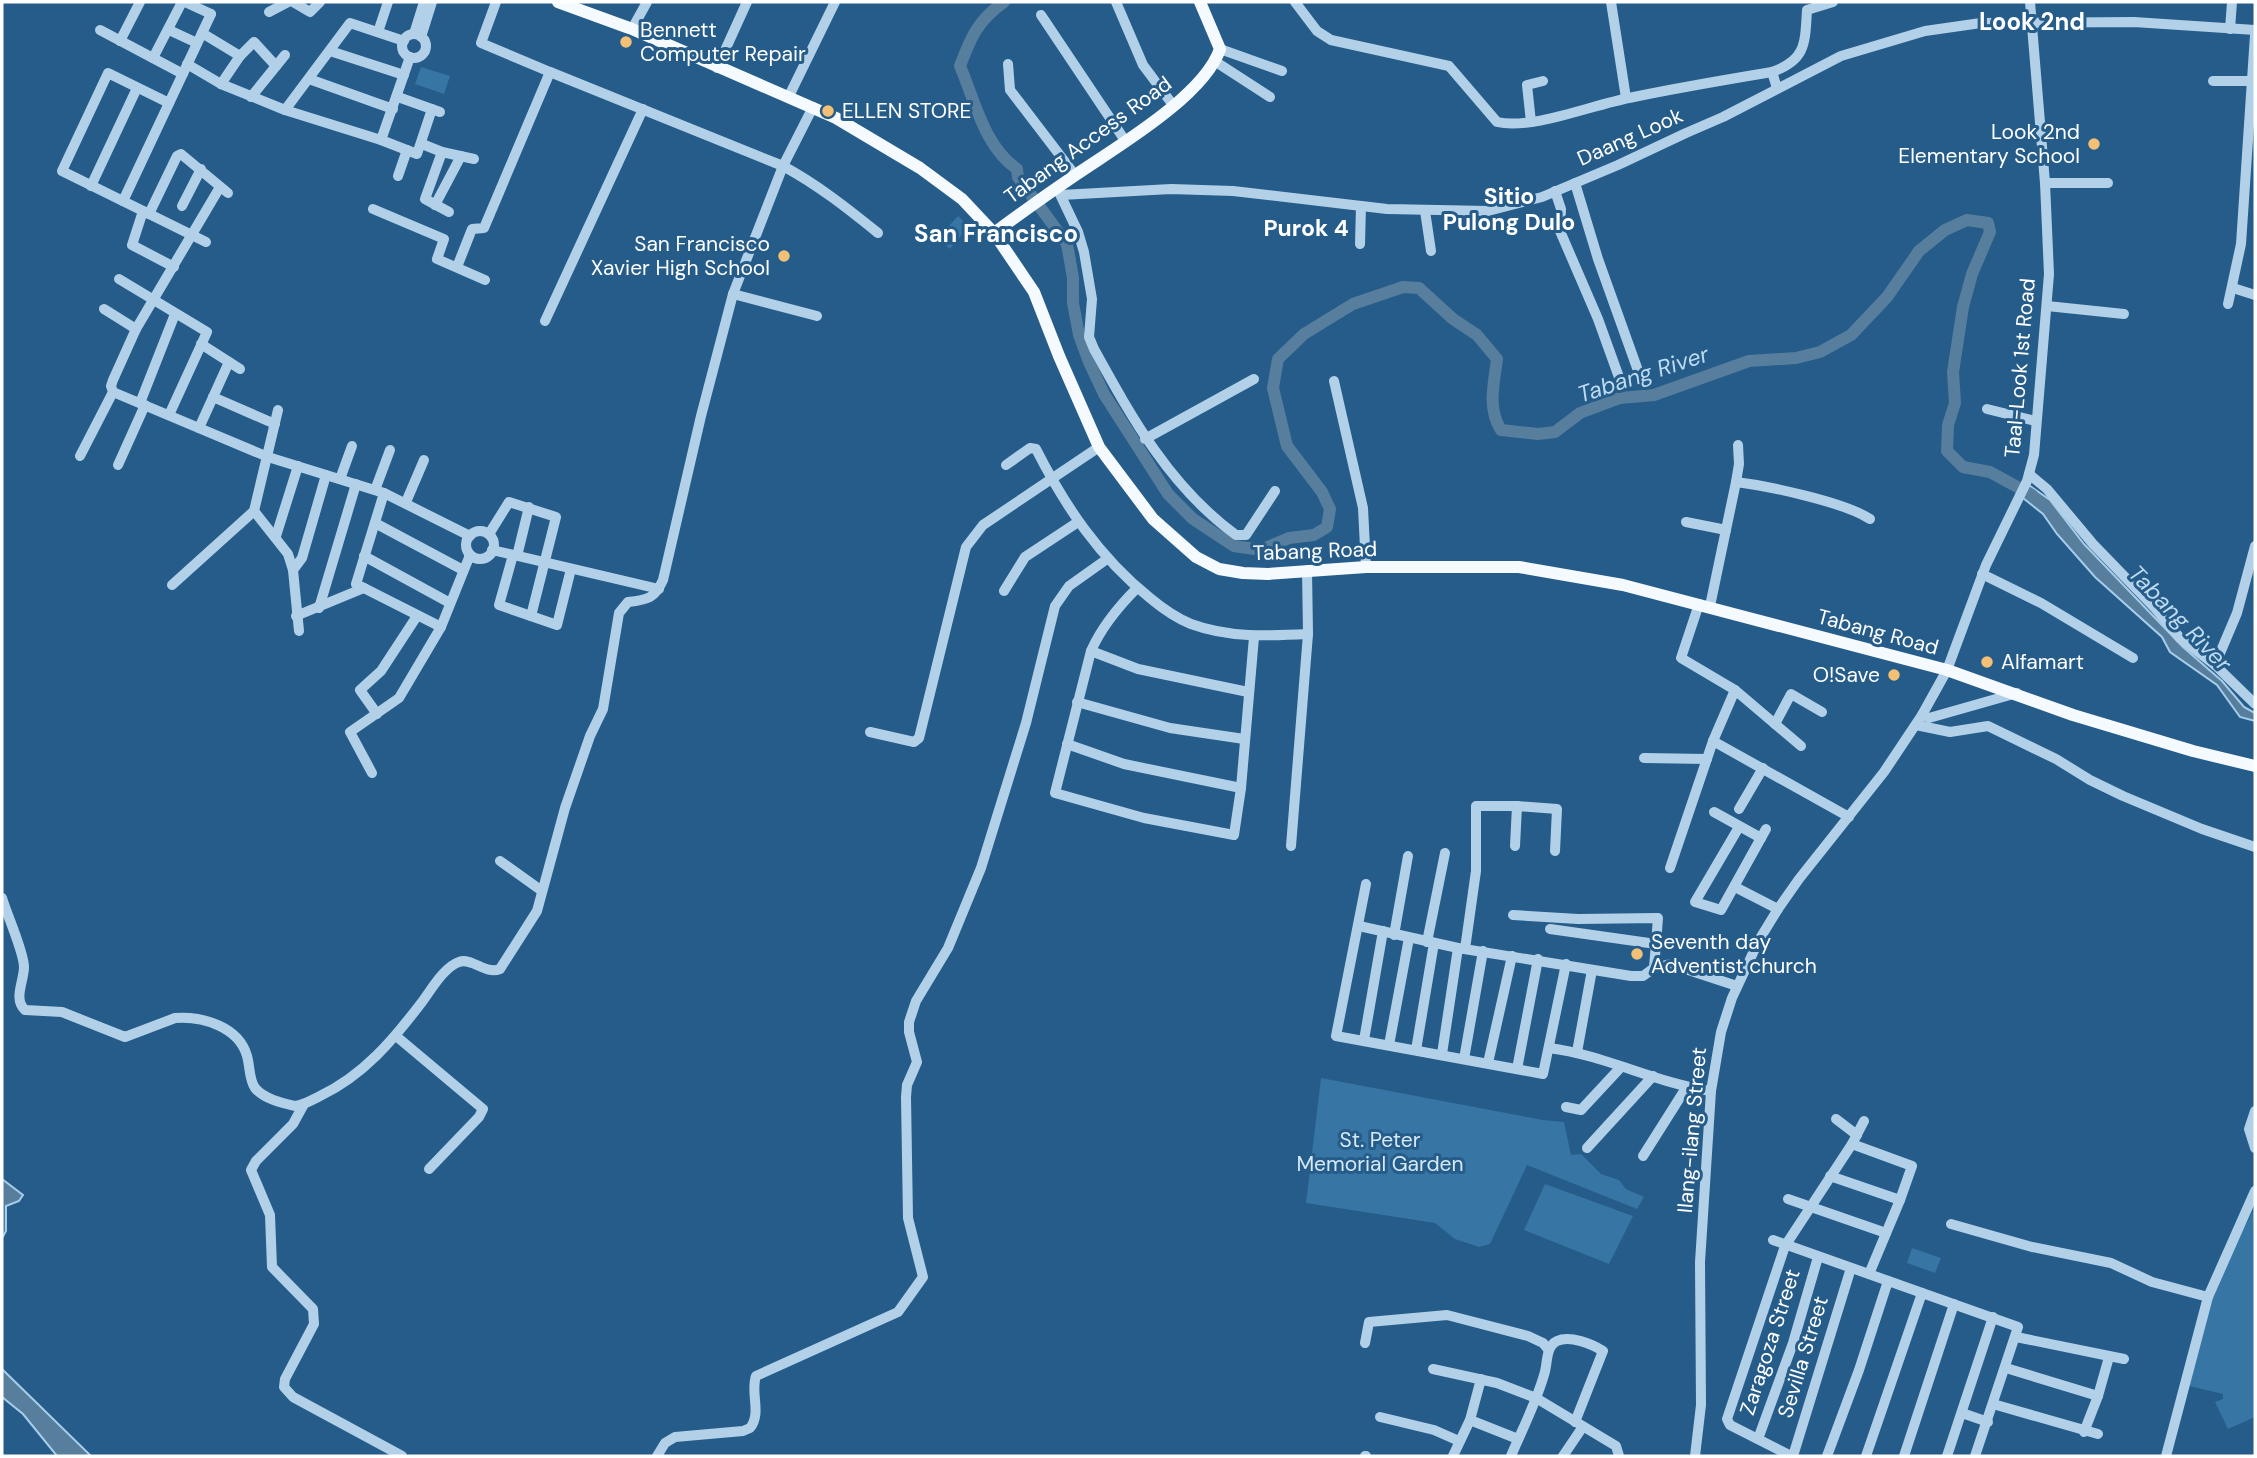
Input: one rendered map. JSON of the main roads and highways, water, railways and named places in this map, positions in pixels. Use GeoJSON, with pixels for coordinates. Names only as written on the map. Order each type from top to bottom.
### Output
{"type":"FeatureCollection","features":[{"type":"Feature","properties":{"kind":"main road","name":"Tabang Road"},"geometry":{"type":"LineString","coordinates":[[558,2],[632,29],[717,68],[813,107],[872,138],[962,199],[994,233],[1034,292],[1099,447],[1153,519],[1196,557],[1219,569],[1268,573],[1366,568],[1520,567],[1623,585],[1947,670],[2073,715],[2255,766]]}},
{"type":"Feature","properties":{"kind":"main road","name":"Tabang Access Road"},"geometry":{"type":"LineString","coordinates":[[994,233],[1040,199],[1059,191],[1075,175],[1126,142],[1203,77],[1218,55],[1200,2]]}},
{"type":"Feature","properties":{"kind":"waterway","name":"Tabang River"},"geometry":{"type":"LineString","coordinates":[[1004,2],[976,30],[960,66],[982,122],[996,148],[1017,169],[1018,177],[1067,244],[1079,335],[1104,394],[1168,494],[1193,519],[1234,546],[1261,550],[1289,538],[1314,535],[1327,527],[1330,509],[1322,492],[1287,446],[1273,388],[1278,359],[1304,334],[1353,304],[1403,287],[1419,288],[1453,319],[1477,335],[1497,359],[1493,404],[1501,430],[1538,434],[1555,432],[1580,413],[1620,398],[1654,395],[1749,361],[1796,358],[1820,352],[1851,335],[1887,297],[1919,251],[1945,230],[1967,220],[1988,223],[1990,232],[1972,274],[1963,307],[1953,372],[1955,403],[1948,425],[1947,451],[1963,467],[1990,472],[2032,495]]}},
{"type":"Feature","properties":{"kind":"place","name":"Bennett Computer Repair"},"geometry":{"type":"Point","coordinates":[626,42]}},
{"type":"Feature","properties":{"kind":"place","name":"ELLEN STORE"},"geometry":{"type":"Point","coordinates":[828,111]}},
{"type":"Feature","properties":{"kind":"place","name":"Look 2nd Elementary School"},"geometry":{"type":"Point","coordinates":[2094,144]}},
{"type":"Feature","properties":{"kind":"place","name":"San Francisco Xavier High School"},"geometry":{"type":"Point","coordinates":[784,256]}},
{"type":"Feature","properties":{"kind":"place","name":"Alfamart"},"geometry":{"type":"Point","coordinates":[1987,662]}},
{"type":"Feature","properties":{"kind":"place","name":"O!Save"},"geometry":{"type":"Point","coordinates":[1894,675]}},
{"type":"Feature","properties":{"kind":"place","name":"Seventh day Adventist church"},"geometry":{"type":"Point","coordinates":[1637,954]}},
{"type":"Feature","properties":{"kind":"district","name":"Look 2nd"},"geometry":{"type":"Point","coordinates":[2032,22]}},
{"type":"Feature","properties":{"kind":"district","name":"Sitio Pulong Dulo"},"geometry":{"type":"Point","coordinates":[1509,209]}},
{"type":"Feature","properties":{"kind":"district","name":"Purok 4"},"geometry":{"type":"Point","coordinates":[1306,228]}},
{"type":"Feature","properties":{"kind":"district","name":"San Francisco"},"geometry":{"type":"Point","coordinates":[996,234]}},
{"type":"Feature","properties":{"kind":"park label","name":"St. Peter Memorial Garden"},"geometry":{"type":"Point","coordinates":[1380,1152]}}]}
